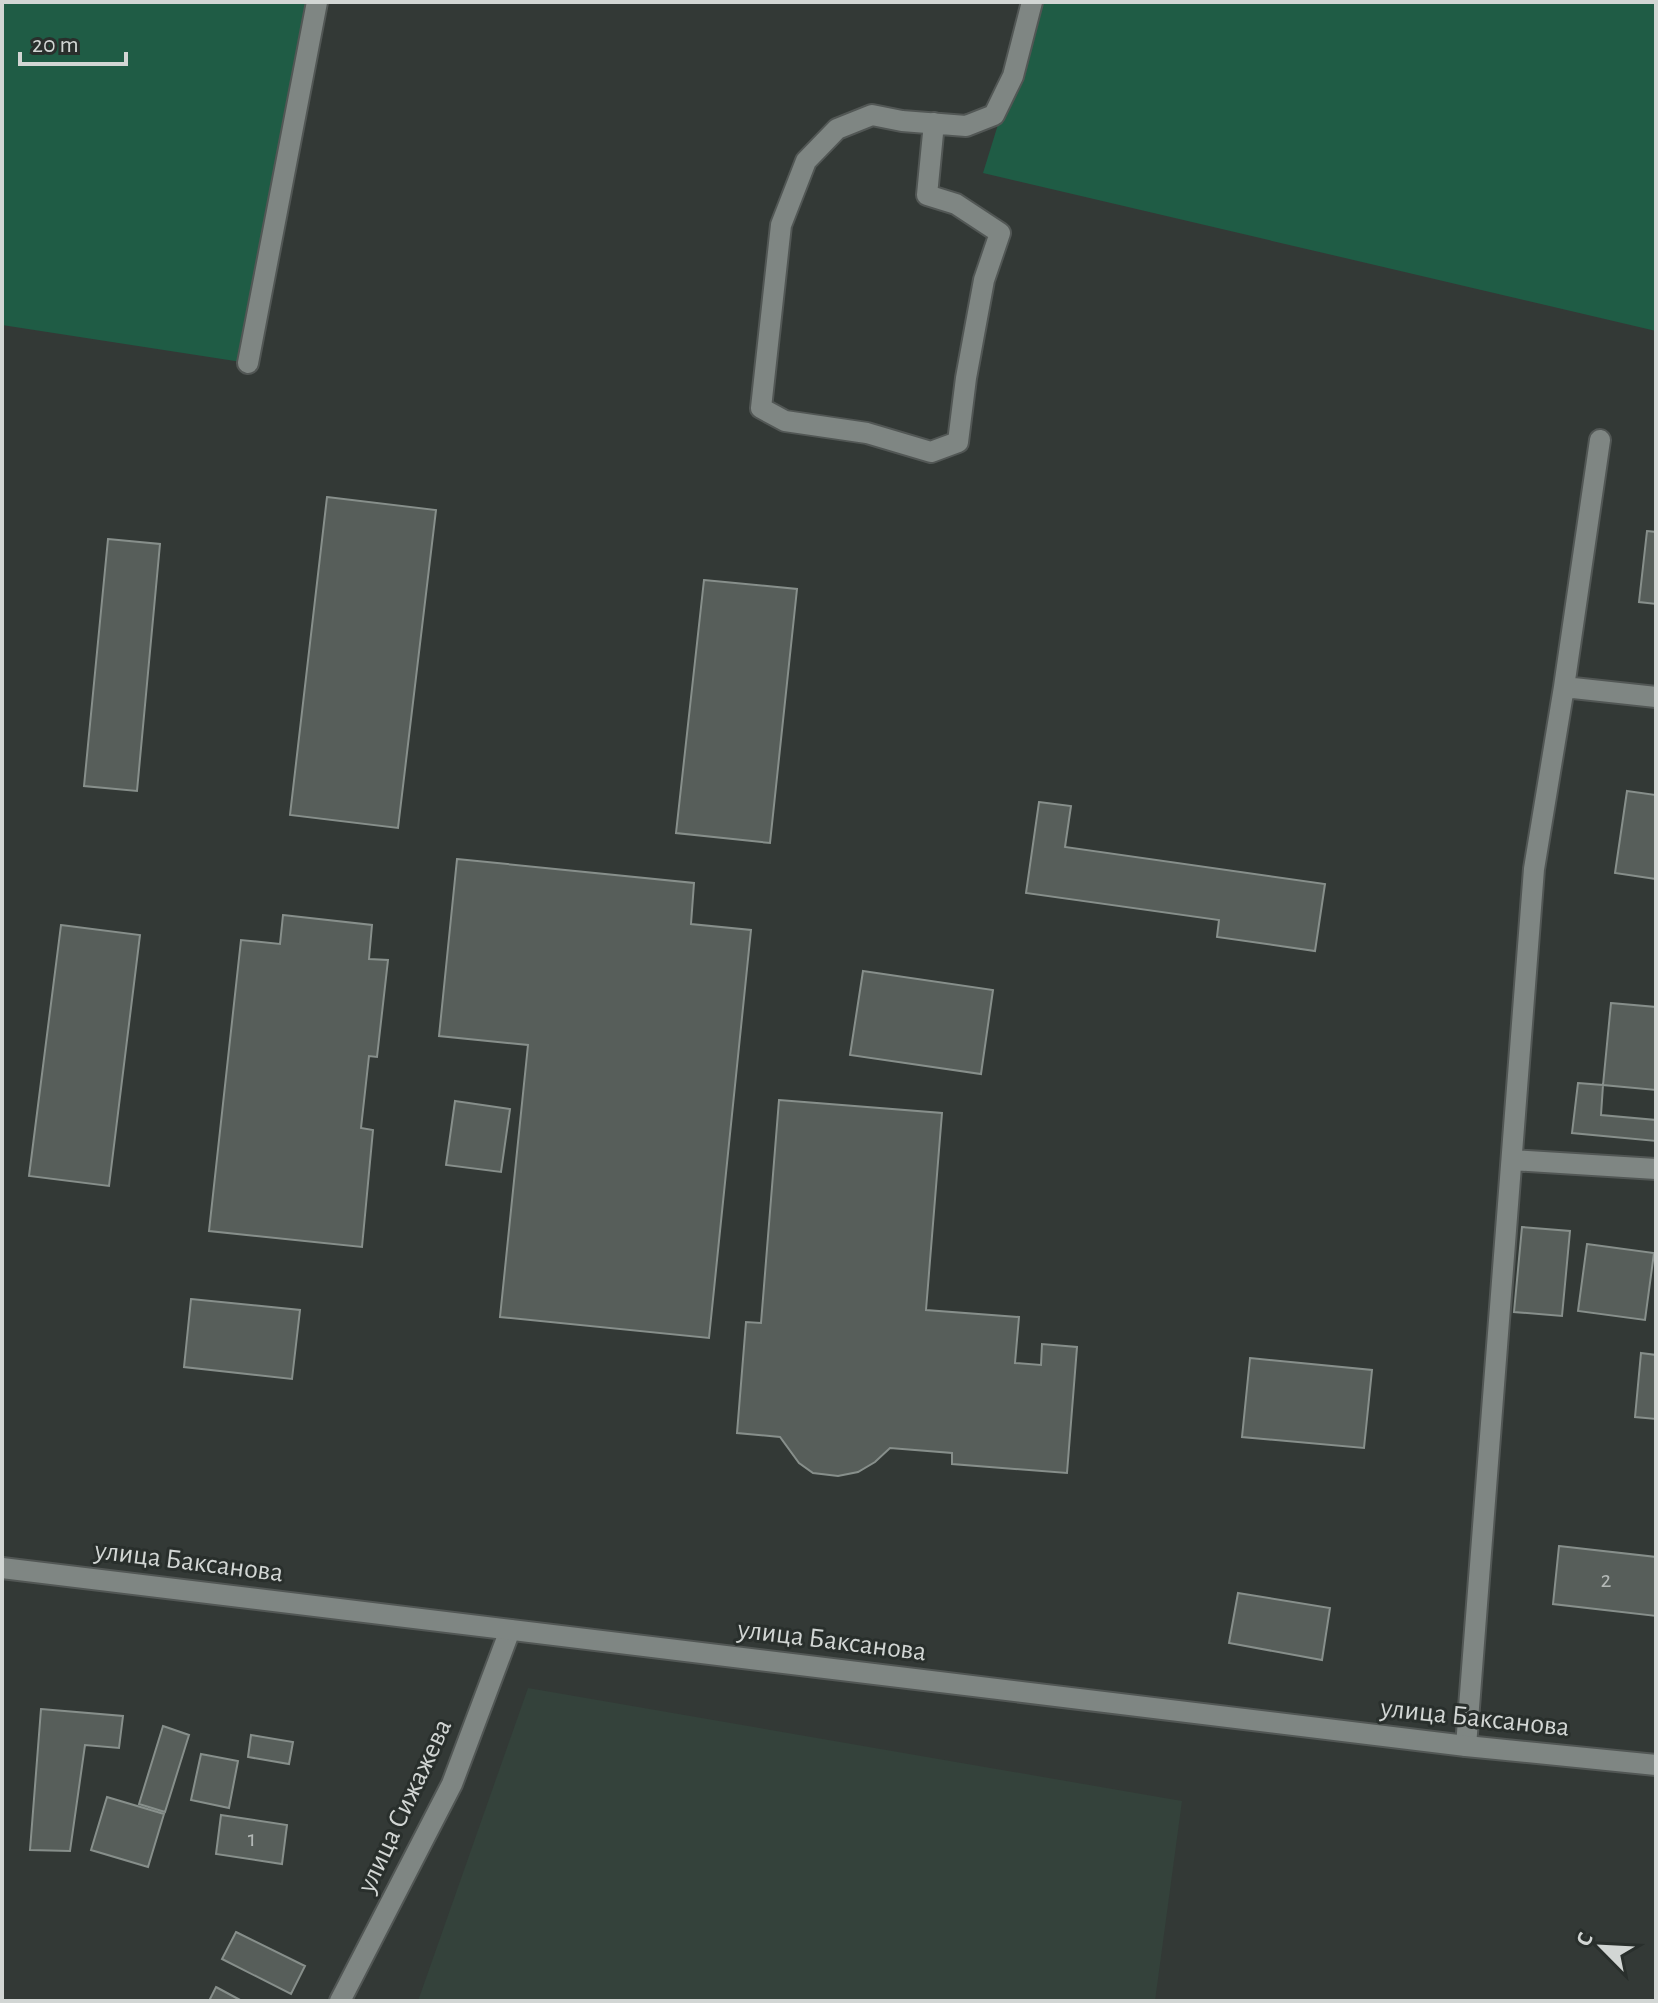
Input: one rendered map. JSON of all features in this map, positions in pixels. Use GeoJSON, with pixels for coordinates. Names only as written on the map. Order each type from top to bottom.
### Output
{"type":"FeatureCollection","features":[{"type":"Feature","properties":{"kind":"main road"},"geometry":{"type":"LineString","coordinates":[[248,363],[317,2]]}},
{"type":"Feature","properties":{"kind":"main road"},"geometry":{"type":"LineString","coordinates":[[934,123],[927,195],[956,204],[1000,233],[984,280],[958,442],[931,452],[867,433],[785,421],[761,408],[781,225],[806,161],[837,129],[872,115],[902,121],[934,123],[966,126],[994,115],[1013,76],[1032,2]]}},
{"type":"Feature","properties":{"kind":"main road"},"geometry":{"type":"LineString","coordinates":[[1466,1746],[1534,869],[1600,440]]}},
{"type":"Feature","properties":{"kind":"main road"},"geometry":{"type":"LineString","coordinates":[[1564,687],[1656,697]]}},
{"type":"Feature","properties":{"kind":"main road"},"geometry":{"type":"LineString","coordinates":[[1512,1160],[1656,1169]]}},
{"type":"Feature","properties":{"kind":"main road","name":"улица Баксанова"},"geometry":{"type":"LineString","coordinates":[[2,1568],[1466,1746],[1656,1765]]}},
{"type":"Feature","properties":{"kind":"main road","name":"улица Сижажева"},"geometry":{"type":"LineString","coordinates":[[340,2001],[452,1784],[510,1630]]}},
{"type":"Feature","properties":{"kind":"shaded area"},"geometry":{"type":"Polygon","coordinates":[[[528,1688],[1182,1801],[1155,2001],[418,2001],[528,1688]]]}},
{"type":"Feature","properties":{"kind":"green space"},"geometry":{"type":"Polygon","coordinates":[[[2,2],[317,2],[248,363],[2,325],[2,2]]]}},
{"type":"Feature","properties":{"kind":"green space"},"geometry":{"type":"Polygon","coordinates":[[[1032,2],[1656,2],[1656,331],[983,173],[1032,2]]]}},
{"type":"Feature","properties":{"kind":"building"},"geometry":{"type":"Polygon","coordinates":[[[327,497],[436,510],[398,828],[290,815],[327,497]]]}},
{"type":"Feature","properties":{"kind":"building"},"geometry":{"type":"Polygon","coordinates":[[[1647,531],[1656,532],[1656,604],[1639,602],[1647,531]]]}},
{"type":"Feature","properties":{"kind":"building"},"geometry":{"type":"Polygon","coordinates":[[[108,539],[160,544],[137,791],[84,786],[108,539]]]}},
{"type":"Feature","properties":{"kind":"building"},"geometry":{"type":"Polygon","coordinates":[[[704,580],[797,589],[770,843],[676,833],[704,580]]]}},
{"type":"Feature","properties":{"kind":"building"},"geometry":{"type":"Polygon","coordinates":[[[1627,791],[1656,795],[1656,879],[1615,873],[1627,791]]]}},
{"type":"Feature","properties":{"kind":"building"},"geometry":{"type":"Polygon","coordinates":[[[1039,802],[1071,806],[1065,847],[1325,884],[1315,951],[1217,937],[1219,920],[1026,893],[1039,802]]]}},
{"type":"Feature","properties":{"kind":"building"},"geometry":{"type":"Polygon","coordinates":[[[457,859],[694,883],[691,924],[751,930],[709,1338],[500,1317],[528,1045],[439,1036],[457,859]]]}},
{"type":"Feature","properties":{"kind":"building"},"geometry":{"type":"Polygon","coordinates":[[[283,915],[372,925],[369,959],[388,960],[377,1057],[369,1056],[361,1128],[373,1130],[362,1247],[209,1231],[241,940],[280,944],[283,915]]]}},
{"type":"Feature","properties":{"kind":"building"},"geometry":{"type":"Polygon","coordinates":[[[61,925],[140,935],[109,1186],[29,1176],[61,925]]]}},
{"type":"Feature","properties":{"kind":"building"},"geometry":{"type":"Polygon","coordinates":[[[863,971],[993,990],[981,1074],[850,1055],[863,971]]]}},
{"type":"Feature","properties":{"kind":"building"},"geometry":{"type":"Polygon","coordinates":[[[1611,1003],[1656,1007],[1656,1090],[1603,1085],[1611,1003]]]}},
{"type":"Feature","properties":{"kind":"building"},"geometry":{"type":"Polygon","coordinates":[[[1578,1083],[1603,1085],[1601,1115],[1656,1120],[1656,1141],[1572,1133],[1578,1083]]]}},
{"type":"Feature","properties":{"kind":"building"},"geometry":{"type":"Polygon","coordinates":[[[779,1100],[942,1113],[926,1310],[1019,1317],[1015,1363],[1041,1365],[1042,1344],[1077,1347],[1067,1473],[952,1464],[952,1453],[890,1448],[858,1472],[838,1476],[813,1473],[799,1463],[780,1437],[737,1433],[746,1322],[761,1323],[779,1100]]]}},
{"type":"Feature","properties":{"kind":"building"},"geometry":{"type":"Polygon","coordinates":[[[455,1101],[510,1109],[501,1172],[446,1165],[455,1101]]]}},
{"type":"Feature","properties":{"kind":"building"},"geometry":{"type":"Polygon","coordinates":[[[1522,1227],[1570,1231],[1562,1316],[1514,1312],[1522,1227]]]}},
{"type":"Feature","properties":{"kind":"building"},"geometry":{"type":"Polygon","coordinates":[[[1587,1244],[1654,1253],[1645,1320],[1578,1311],[1587,1244]]]}},
{"type":"Feature","properties":{"kind":"building"},"geometry":{"type":"Polygon","coordinates":[[[191,1299],[300,1310],[292,1379],[184,1367],[191,1299]]]}},
{"type":"Feature","properties":{"kind":"building"},"geometry":{"type":"Polygon","coordinates":[[[1641,1353],[1656,1355],[1656,1419],[1635,1417],[1641,1353]]]}},
{"type":"Feature","properties":{"kind":"building"},"geometry":{"type":"Polygon","coordinates":[[[1250,1358],[1372,1370],[1364,1448],[1242,1437],[1250,1358]]]}},
{"type":"Feature","properties":{"kind":"building"},"geometry":{"type":"Polygon","coordinates":[[[1559,1546],[1656,1557],[1656,1616],[1553,1604],[1559,1546]]]}},
{"type":"Feature","properties":{"kind":"building"},"geometry":{"type":"Polygon","coordinates":[[[1238,1593],[1330,1608],[1322,1660],[1229,1643],[1238,1593]]]}},
{"type":"Feature","properties":{"kind":"building"},"geometry":{"type":"Polygon","coordinates":[[[41,1709],[123,1716],[119,1748],[85,1745],[70,1851],[30,1850],[41,1709]]]}},
{"type":"Feature","properties":{"kind":"building"},"geometry":{"type":"Polygon","coordinates":[[[163,1726],[189,1735],[165,1812],[139,1804],[163,1726]]]}},
{"type":"Feature","properties":{"kind":"building"},"geometry":{"type":"Polygon","coordinates":[[[251,1735],[293,1742],[289,1764],[248,1757],[251,1735]]]}},
{"type":"Feature","properties":{"kind":"building"},"geometry":{"type":"Polygon","coordinates":[[[201,1754],[238,1761],[229,1808],[191,1800],[201,1754]]]}},
{"type":"Feature","properties":{"kind":"building"},"geometry":{"type":"Polygon","coordinates":[[[107,1797],[164,1814],[148,1867],[91,1850],[107,1797]]]}},
{"type":"Feature","properties":{"kind":"building"},"geometry":{"type":"Polygon","coordinates":[[[221,1815],[287,1825],[282,1864],[216,1854],[221,1815]]]}},
{"type":"Feature","properties":{"kind":"building"},"geometry":{"type":"Polygon","coordinates":[[[236,1932],[305,1966],[291,1994],[222,1959],[236,1932]]]}},
{"type":"Feature","properties":{"kind":"building"},"geometry":{"type":"Polygon","coordinates":[[[216,1987],[242,2001],[209,2001],[216,1987]]]}}]}
